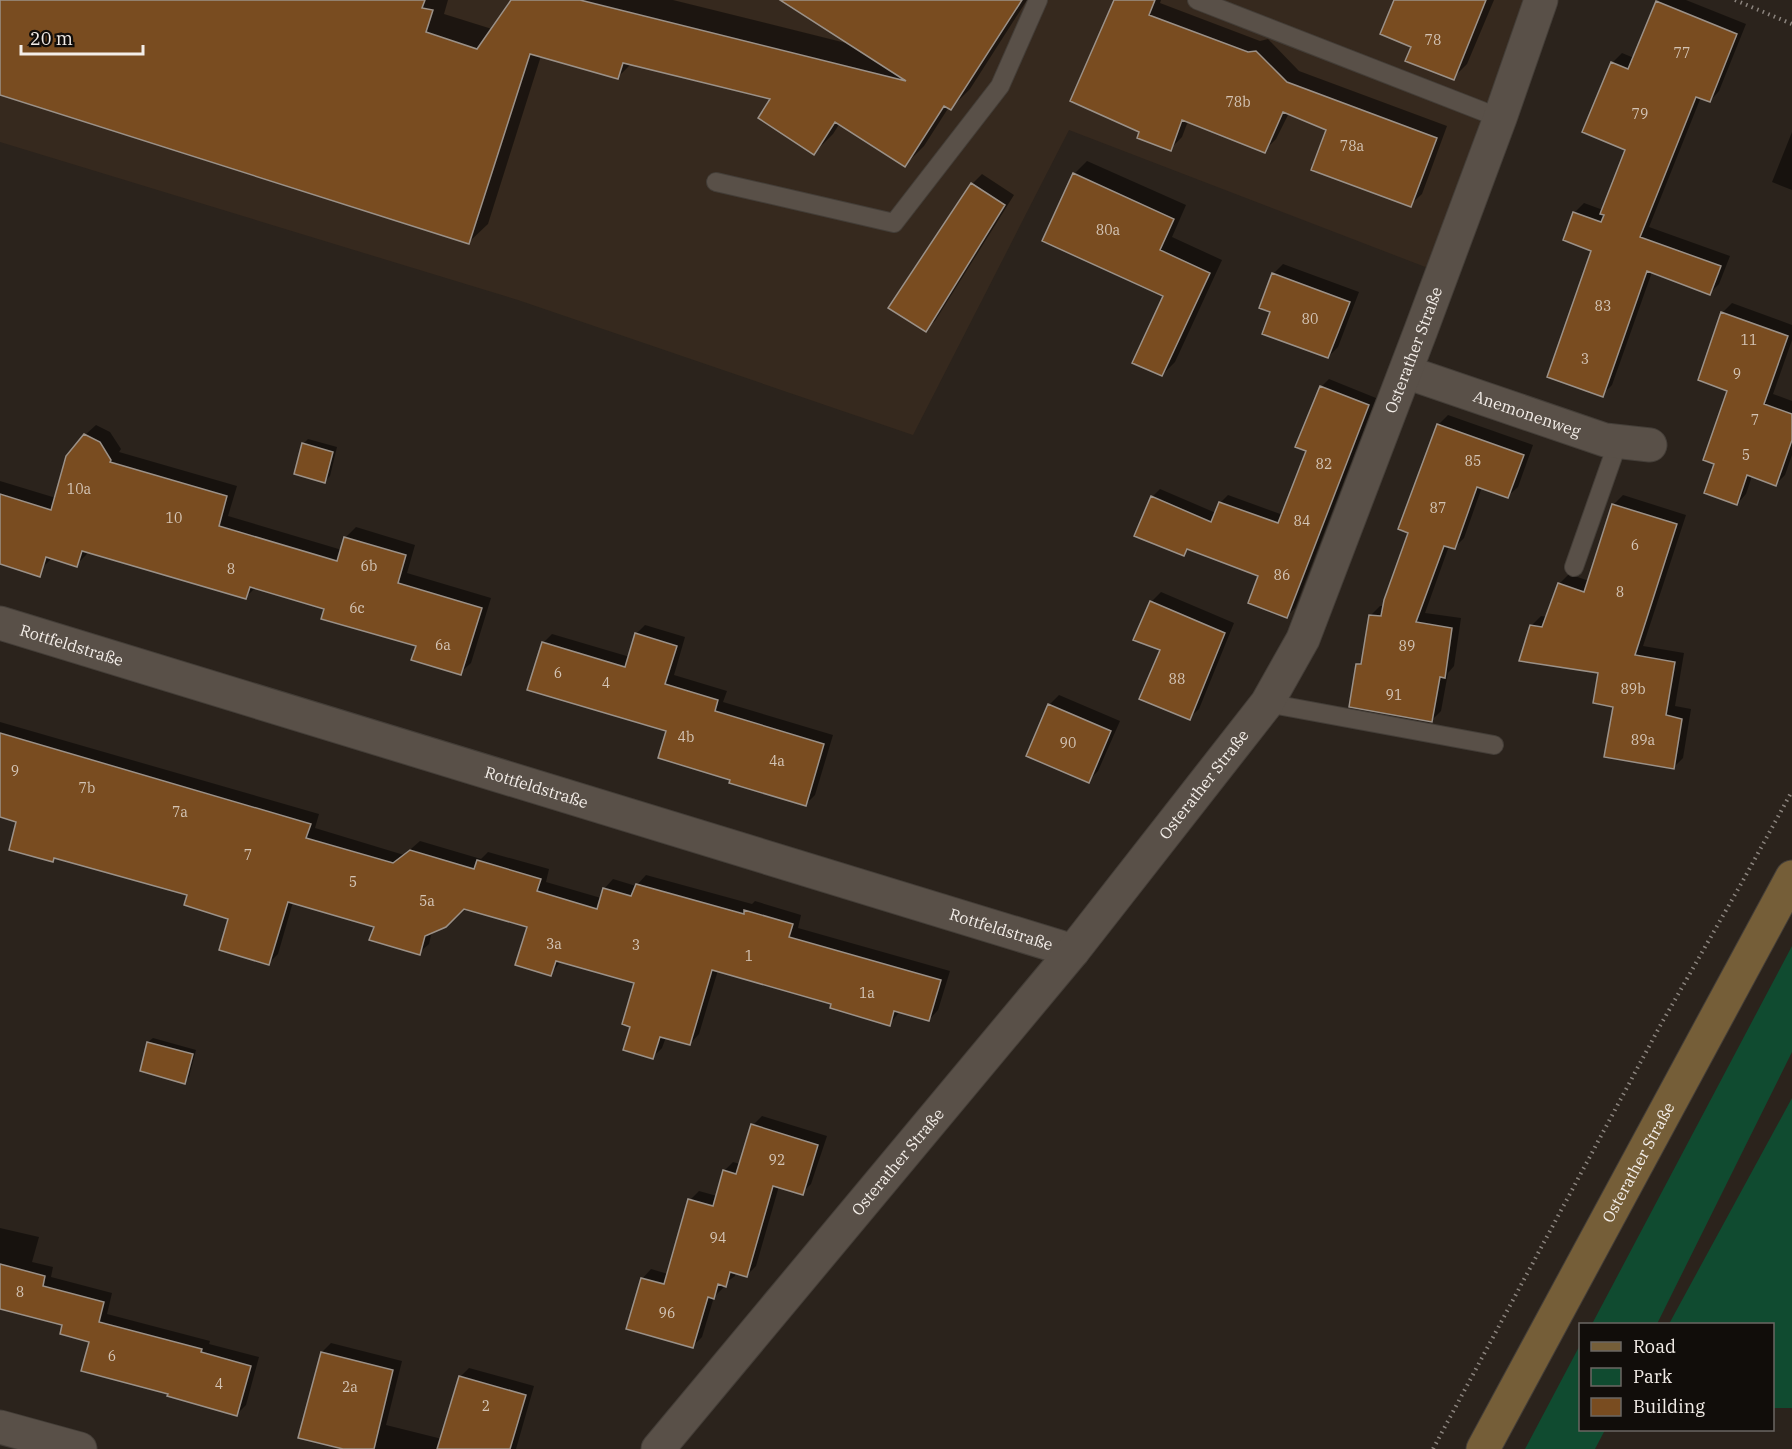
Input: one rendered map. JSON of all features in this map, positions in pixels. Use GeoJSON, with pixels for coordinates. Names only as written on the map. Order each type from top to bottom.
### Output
{"type":"FeatureCollection","features":[{"type":"Feature","properties":{"kind":"main road","name":"Osterather Straße"},"geometry":{"type":"LineString","coordinates":[[1483,1449],[1792,877]]}},
{"type":"Feature","properties":{"kind":"street","name":"Osterather Straße"},"geometry":{"type":"LineString","coordinates":[[658,1449],[1073,951],[1267,703],[1303,639],[1406,372],[1542,0]]}},
{"type":"Feature","properties":{"kind":"street","name":"Anemonenweg"},"geometry":{"type":"LineString","coordinates":[[1406,372],[1605,441],[1634,443]]}},
{"type":"Feature","properties":{"kind":"street","name":"Rottfeldstraße"},"geometry":{"type":"LineString","coordinates":[[0,623],[1073,951]]}},
{"type":"Feature","properties":{"kind":"street"},"geometry":{"type":"LineString","coordinates":[[0,1427],[80,1449]]}},
{"type":"Feature","properties":{"kind":"lane"},"geometry":{"type":"LineString","coordinates":[[716,182],[894,223],[1000,86],[1038,0]]}},
{"type":"Feature","properties":{"kind":"lane"},"geometry":{"type":"LineString","coordinates":[[1197,0],[1500,118]]}},
{"type":"Feature","properties":{"kind":"lane"},"geometry":{"type":"LineString","coordinates":[[1574,567],[1634,443]]}},
{"type":"Feature","properties":{"kind":"lane"},"geometry":{"type":"LineString","coordinates":[[1267,703],[1494,745]]}},
{"type":"Feature","properties":{"kind":"path"},"geometry":{"type":"LineString","coordinates":[[1735,0],[1792,24]]}},
{"type":"Feature","properties":{"kind":"path"},"geometry":{"type":"LineString","coordinates":[[1433,1449],[1659,1026],[1792,791]]}},
{"type":"Feature","properties":{"kind":"shaded area"},"geometry":{"type":"Polygon","coordinates":[[[0,0],[1544,0],[1441,273],[1069,130],[913,435],[518,300],[0,142],[0,0]]]}},
{"type":"Feature","properties":{"kind":"green space"},"geometry":{"type":"Polygon","coordinates":[[[1792,946],[1792,1052],[1657,1323],[1593,1323],[1792,946]]]}},
{"type":"Feature","properties":{"kind":"green space"},"geometry":{"type":"Polygon","coordinates":[[[1792,1098],[1792,1408],[1774,1408],[1774,1323],[1670,1323],[1792,1098]]]}},
{"type":"Feature","properties":{"kind":"green space"},"geometry":{"type":"Polygon","coordinates":[[[1579,1347],[1579,1431],[1604,1431],[1595,1449],[1525,1449],[1579,1347]]]}},
{"type":"Feature","properties":{"kind":"building"},"geometry":{"type":"Polygon","coordinates":[[[0,0],[425,0],[422,8],[433,10],[426,32],[477,49],[511,0],[580,0],[906,81],[780,0],[1022,0],[951,110],[944,106],[905,167],[835,122],[814,155],[758,118],[770,99],[623,63],[618,79],[530,54],[469,244],[0,95],[0,0]]]}},
{"type":"Feature","properties":{"kind":"building"},"geometry":{"type":"Polygon","coordinates":[[[1114,0],[1155,0],[1149,15],[1248,52],[1256,51],[1287,82],[1437,138],[1411,207],[1311,170],[1326,130],[1283,112],[1265,153],[1182,120],[1171,151],[1137,138],[1139,132],[1070,101],[1114,0]]]}},
{"type":"Feature","properties":{"kind":"building"},"geometry":{"type":"Polygon","coordinates":[[[1394,0],[1486,0],[1454,80],[1405,61],[1411,47],[1380,34],[1394,0]]]}},
{"type":"Feature","properties":{"kind":"building"},"geometry":{"type":"Polygon","coordinates":[[[1656,1],[1737,34],[1710,102],[1696,97],[1640,237],[1721,266],[1710,295],[1647,271],[1603,397],[1547,377],[1591,251],[1563,240],[1573,212],[1601,222],[1604,215],[1600,214],[1625,150],[1582,132],[1611,62],[1628,69],[1656,1]]]}},
{"type":"Feature","properties":{"kind":"building"},"geometry":{"type":"Polygon","coordinates":[[[1073,173],[1174,219],[1160,250],[1210,273],[1162,376],[1132,363],[1163,296],[1042,241],[1073,173]]]}},
{"type":"Feature","properties":{"kind":"building"},"geometry":{"type":"Polygon","coordinates":[[[971,183],[1005,205],[926,332],[888,308],[971,183]]]}},
{"type":"Feature","properties":{"kind":"building"},"geometry":{"type":"Polygon","coordinates":[[[1272,273],[1350,302],[1328,358],[1262,334],[1270,312],[1259,308],[1272,273]]]}},
{"type":"Feature","properties":{"kind":"building"},"geometry":{"type":"Polygon","coordinates":[[[1721,312],[1788,336],[1764,404],[1792,414],[1792,440],[1776,486],[1747,475],[1737,505],[1704,493],[1714,464],[1703,460],[1727,391],[1698,380],[1721,312]]]}},
{"type":"Feature","properties":{"kind":"building"},"geometry":{"type":"Polygon","coordinates":[[[1320,386],[1369,405],[1287,618],[1248,603],[1258,576],[1187,549],[1184,556],[1134,536],[1151,496],[1211,522],[1219,502],[1278,523],[1306,451],[1295,447],[1320,386]]]}},
{"type":"Feature","properties":{"kind":"building"},"geometry":{"type":"Polygon","coordinates":[[[1437,424],[1524,455],[1508,498],[1477,487],[1455,549],[1444,546],[1416,622],[1452,628],[1445,678],[1440,677],[1432,722],[1349,707],[1356,664],[1361,664],[1369,615],[1381,616],[1384,600],[1408,533],[1398,529],[1437,424]]]}},
{"type":"Feature","properties":{"kind":"building"},"geometry":{"type":"Polygon","coordinates":[[[84,434],[100,442],[110,462],[227,496],[219,526],[337,561],[344,537],[406,555],[398,583],[482,608],[461,675],[411,660],[416,646],[321,619],[324,609],[250,587],[246,599],[82,551],[77,567],[46,557],[40,577],[0,564],[0,494],[51,510],[66,456],[84,434]]]}},
{"type":"Feature","properties":{"kind":"building"},"geometry":{"type":"Polygon","coordinates":[[[302,443],[333,452],[325,483],[294,474],[302,443]]]}},
{"type":"Feature","properties":{"kind":"building"},"geometry":{"type":"Polygon","coordinates":[[[1612,504],[1677,524],[1635,655],[1675,662],[1666,715],[1682,719],[1674,769],[1604,757],[1613,707],[1593,703],[1598,673],[1519,661],[1530,625],[1542,627],[1558,583],[1584,592],[1612,504]]]}},
{"type":"Feature","properties":{"kind":"building"},"geometry":{"type":"Polygon","coordinates":[[[1150,601],[1225,633],[1190,720],[1139,699],[1160,650],[1133,640],[1150,601]]]}},
{"type":"Feature","properties":{"kind":"building"},"geometry":{"type":"Polygon","coordinates":[[[635,633],[677,646],[665,684],[718,700],[715,711],[824,744],[806,806],[729,783],[730,780],[658,758],[666,731],[527,690],[542,642],[625,667],[635,633]]]}},
{"type":"Feature","properties":{"kind":"building"},"geometry":{"type":"Polygon","coordinates":[[[1048,704],[1111,731],[1089,783],[1026,756],[1048,704]]]}},
{"type":"Feature","properties":{"kind":"building"},"geometry":{"type":"Polygon","coordinates":[[[0,733],[311,824],[306,838],[393,863],[410,850],[474,869],[477,860],[541,879],[537,891],[597,909],[603,888],[631,896],[636,884],[744,914],[744,910],[793,924],[789,937],[941,980],[929,1021],[894,1011],[890,1026],[830,1008],[831,1004],[712,970],[690,1045],[660,1037],[653,1059],[623,1050],[630,1027],[622,1024],[634,983],[556,961],[551,976],[515,965],[527,927],[464,909],[446,927],[425,936],[420,955],[369,940],[374,927],[288,902],[269,965],[219,950],[228,919],[184,905],[187,895],[54,858],[53,862],[9,850],[16,822],[0,817],[0,733]]]}},
{"type":"Feature","properties":{"kind":"building"},"geometry":{"type":"Polygon","coordinates":[[[147,1042],[193,1054],[185,1084],[140,1071],[147,1042]]]}},
{"type":"Feature","properties":{"kind":"building"},"geometry":{"type":"Polygon","coordinates":[[[751,1124],[818,1145],[803,1195],[773,1186],[747,1277],[730,1272],[726,1287],[718,1284],[714,1299],[708,1297],[693,1348],[626,1329],[641,1278],[664,1284],[688,1199],[713,1206],[723,1170],[736,1174],[751,1124]]]}},
{"type":"Feature","properties":{"kind":"building"},"geometry":{"type":"Polygon","coordinates":[[[0,1264],[45,1276],[43,1286],[104,1302],[99,1322],[202,1349],[201,1352],[251,1366],[237,1416],[167,1396],[168,1394],[81,1371],[89,1342],[60,1334],[62,1325],[0,1309],[0,1264]]]}},
{"type":"Feature","properties":{"kind":"building"},"geometry":{"type":"Polygon","coordinates":[[[321,1352],[393,1370],[374,1449],[343,1449],[298,1438],[321,1352]]]}},
{"type":"Feature","properties":{"kind":"building"},"geometry":{"type":"Polygon","coordinates":[[[459,1376],[526,1395],[510,1449],[437,1449],[459,1376]]]}}]}
